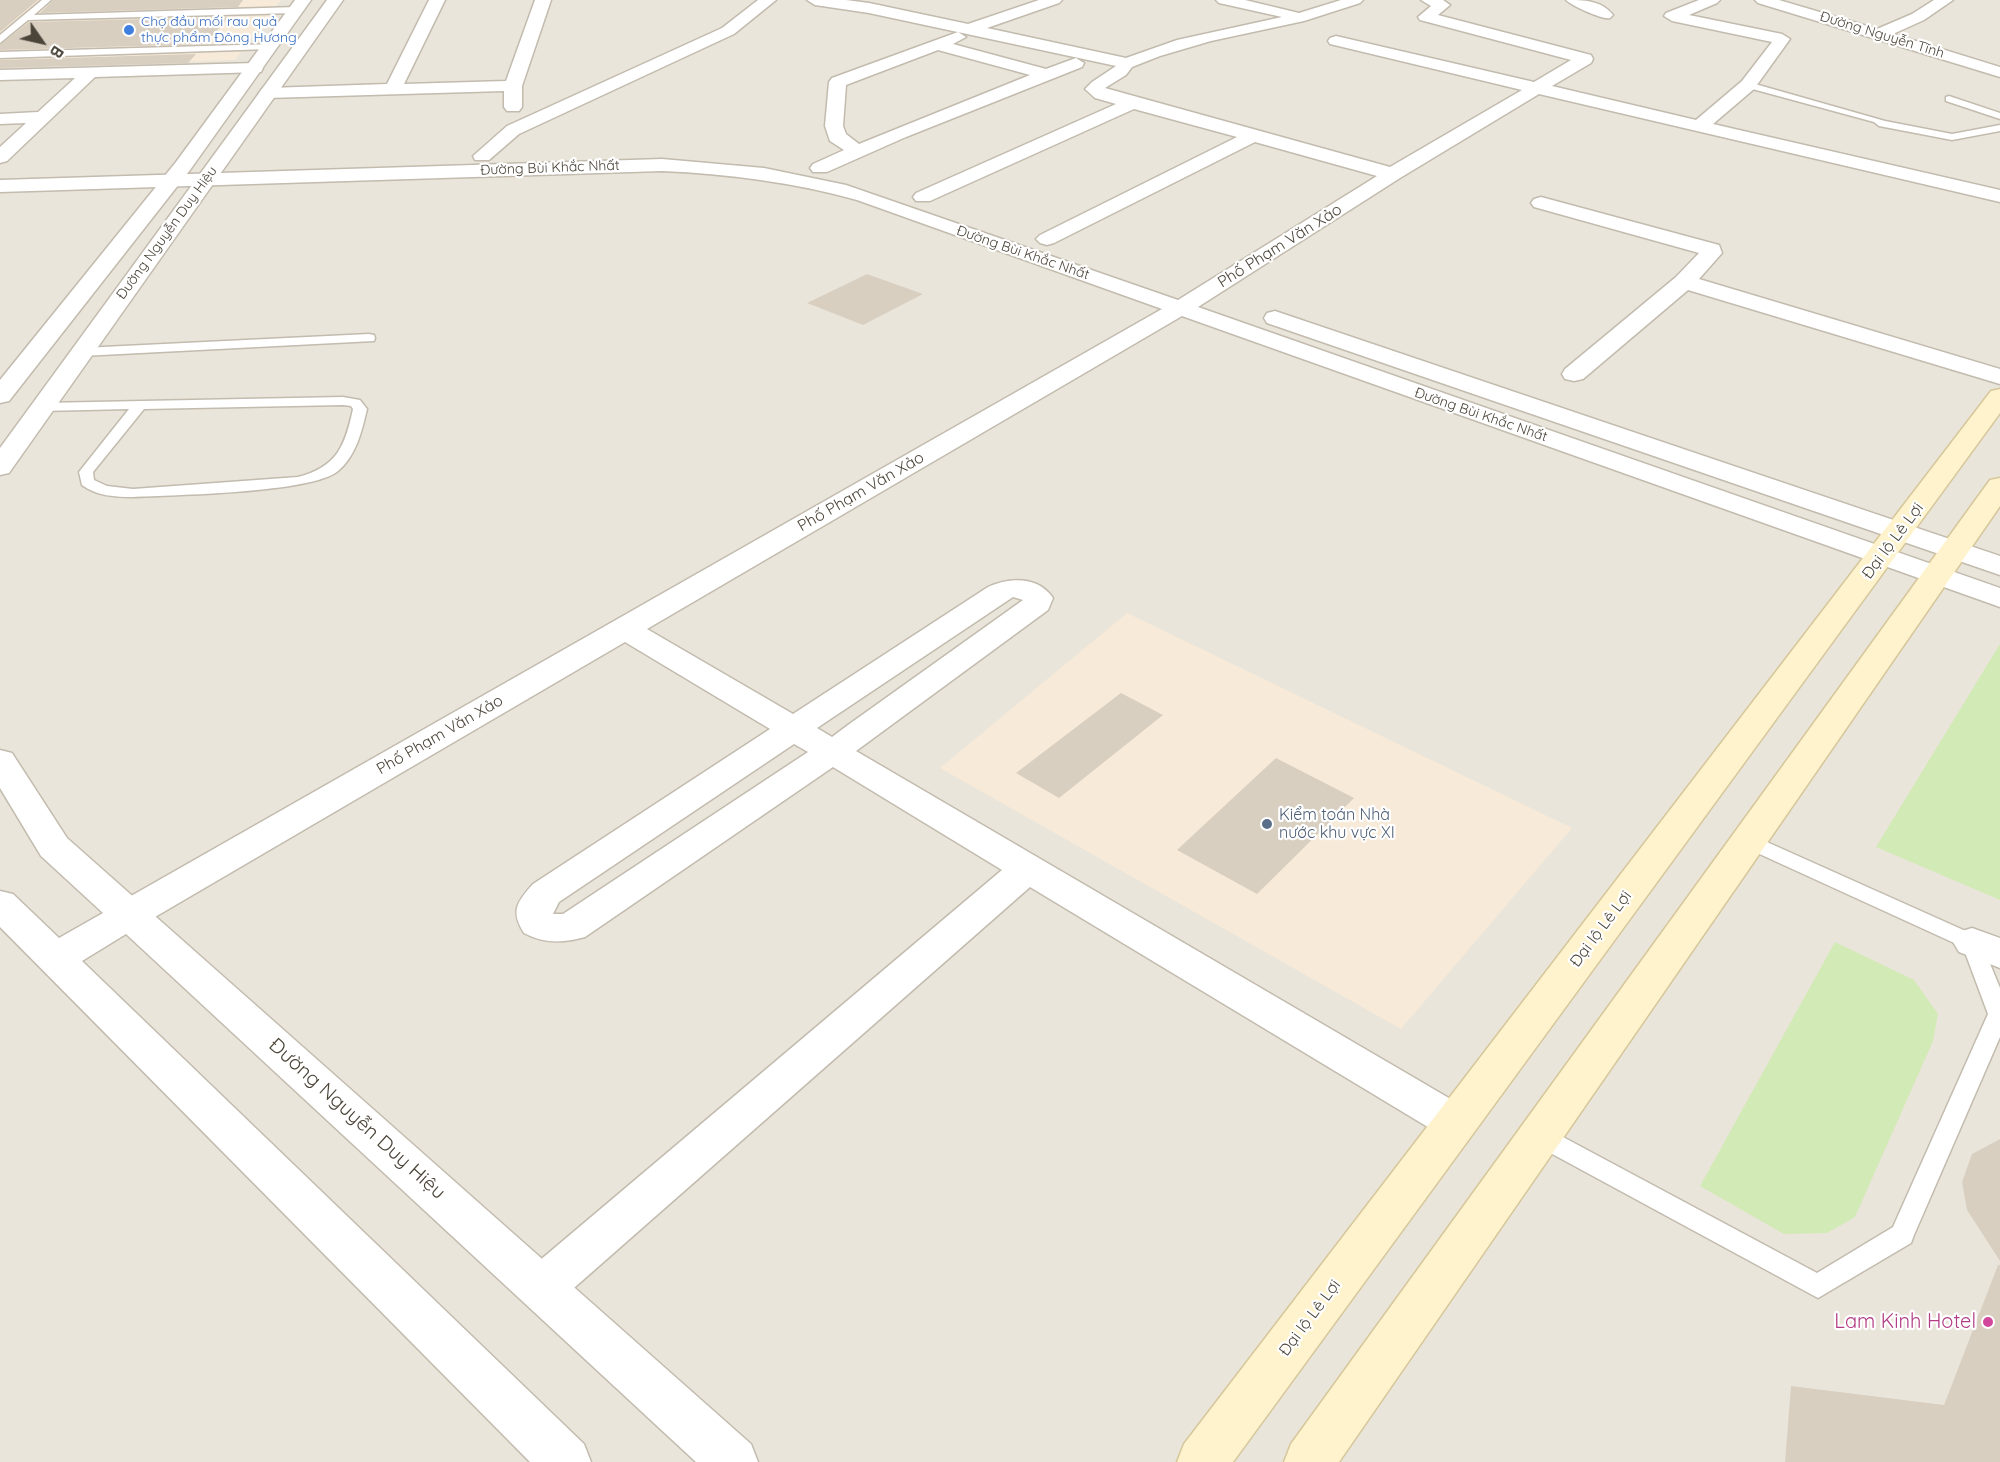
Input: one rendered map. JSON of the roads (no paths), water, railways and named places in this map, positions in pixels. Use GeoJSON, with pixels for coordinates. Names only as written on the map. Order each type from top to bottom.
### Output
{"type":"FeatureCollection","features":[{"type":"Feature","properties":{"kind":"main road","name":"Đại lộ Lê Lợi"},"geometry":{"type":"LineString","coordinates":[[1202,1462],[2000,396]]}},
{"type":"Feature","properties":{"kind":"main road"},"geometry":{"type":"LineString","coordinates":[[1309,1462],[2000,486]]}},
{"type":"Feature","properties":{"kind":"street","name":"Đường Nguyễn Duy Hiệu"},"geometry":{"type":"LineString","coordinates":[[0,467],[335,0]]}},
{"type":"Feature","properties":{"kind":"street"},"geometry":{"type":"LineString","coordinates":[[393,89],[437,0]]}},
{"type":"Feature","properties":{"kind":"street"},"geometry":{"type":"LineString","coordinates":[[513,130],[513,86],[543,0]]}},
{"type":"Feature","properties":{"kind":"street"},"geometry":{"type":"LineString","coordinates":[[483,156],[513,130],[728,32],[768,0]]}},
{"type":"Feature","properties":{"kind":"street"},"geometry":{"type":"LineString","coordinates":[[815,0],[869,8],[964,32],[1113,59],[1126,64],[1172,46],[1304,17],[1355,0]]}},
{"type":"Feature","properties":{"kind":"street"},"geometry":{"type":"LineString","coordinates":[[857,152],[837,137],[834,126],[838,82],[937,45],[964,32],[1054,0]]}},
{"type":"Feature","properties":{"kind":"street"},"geometry":{"type":"LineString","coordinates":[[1224,0],[1304,17]]}},
{"type":"Feature","properties":{"kind":"street","name":"Phố Phạm Văn Xảo"},"geometry":{"type":"LineString","coordinates":[[56,958],[1198,297],[1393,174],[1585,59],[1426,17],[1442,5],[1429,0]]}},
{"type":"Feature","properties":{"kind":"street"},"geometry":{"type":"LineString","coordinates":[[1574,0],[1596,8],[1605,15]]}},
{"type":"Feature","properties":{"kind":"street"},"geometry":{"type":"LineString","coordinates":[[1699,126],[1748,85],[1782,39],[1672,16],[1712,0]]}},
{"type":"Feature","properties":{"kind":"street","name":"Đường Nguyễn Tĩnh"},"geometry":{"type":"LineString","coordinates":[[1763,0],[2000,72]]}},
{"type":"Feature","properties":{"kind":"street"},"geometry":{"type":"LineString","coordinates":[[1880,34],[1918,17],[1945,0]]}},
{"type":"Feature","properties":{"kind":"street","name":"Đường Nguyễn Duy Hiệu"},"geometry":{"type":"LineString","coordinates":[[0,396],[177,173],[300,5]]}},
{"type":"Feature","properties":{"kind":"street"},"geometry":{"type":"LineString","coordinates":[[1336,41],[2000,196]]}},
{"type":"Feature","properties":{"kind":"street"},"geometry":{"type":"LineString","coordinates":[[937,45],[1046,74]]}},
{"type":"Feature","properties":{"kind":"street"},"geometry":{"type":"LineString","coordinates":[[1977,65],[2000,58]]}},
{"type":"Feature","properties":{"kind":"street"},"geometry":{"type":"LineString","coordinates":[[820,168],[1076,63]]}},
{"type":"Feature","properties":{"kind":"street"},"geometry":{"type":"LineString","coordinates":[[1126,64],[1124,70],[1099,83],[1094,89],[1101,94],[1131,104],[1393,174]]}},
{"type":"Feature","properties":{"kind":"street"},"geometry":{"type":"LineString","coordinates":[[0,75],[255,68]]}},
{"type":"Feature","properties":{"kind":"street"},"geometry":{"type":"LineString","coordinates":[[0,157],[91,72]]}},
{"type":"Feature","properties":{"kind":"street"},"geometry":{"type":"LineString","coordinates":[[268,93],[513,86]]}},
{"type":"Feature","properties":{"kind":"street"},"geometry":{"type":"LineString","coordinates":[[923,197],[1131,104]]}},
{"type":"Feature","properties":{"kind":"street"},"geometry":{"type":"LineString","coordinates":[[0,119],[41,117]]}},
{"type":"Feature","properties":{"kind":"street"},"geometry":{"type":"LineString","coordinates":[[1047,239],[1253,136]]}},
{"type":"Feature","properties":{"kind":"street","name":"Đường Bùi Khắc Nhất"},"geometry":{"type":"LineString","coordinates":[[210,172],[483,156],[666,152],[742,156],[820,168],[923,197],[1114,262]]}},
{"type":"Feature","properties":{"kind":"street","name":"Đường Bùi Khắc Nhất"},"geometry":{"type":"LineString","coordinates":[[0,172],[177,173],[662,165],[736,170],[823,184],[1198,297],[1945,564],[2000,566]]}},
{"type":"Feature","properties":{"kind":"street","name":"Đường Bùi Khắc Nhất"},"geometry":{"type":"LineString","coordinates":[[0,186],[177,173]]}},
{"type":"Feature","properties":{"kind":"street"},"geometry":{"type":"LineString","coordinates":[[1541,203],[1711,250],[1712,253],[1684,282],[1574,374]]}},
{"type":"Feature","properties":{"kind":"street"},"geometry":{"type":"LineString","coordinates":[[1684,282],[2000,377]]}},
{"type":"Feature","properties":{"kind":"street","name":"Đường Bùi Khắc Nhất"},"geometry":{"type":"LineString","coordinates":[[1260,313],[1945,564],[2000,598]]}},
{"type":"Feature","properties":{"kind":"street"},"geometry":{"type":"LineString","coordinates":[[1009,588],[1021,588],[1031,591],[1038,598],[1031,609],[833,751],[572,927],[557,930],[543,927],[536,921],[533,916],[534,904],[546,893],[794,728],[998,593],[1009,588]]}},
{"type":"Feature","properties":{"kind":"street"},"geometry":{"type":"LineString","coordinates":[[624,628],[1456,1123]]}},
{"type":"Feature","properties":{"kind":"street","name":"Đường Nguyễn Duy Hiệu"},"geometry":{"type":"LineString","coordinates":[[0,761],[54,847],[733,1462]]}},
{"type":"Feature","properties":{"kind":"street"},"geometry":{"type":"LineString","coordinates":[[542,1287],[1028,868]]}},
{"type":"Feature","properties":{"kind":"street"},"geometry":{"type":"LineString","coordinates":[[0,904],[566,1462]]}},
{"type":"Feature","properties":{"kind":"lane"},"geometry":{"type":"LineString","coordinates":[[0,40],[47,0]]}},
{"type":"Feature","properties":{"kind":"lane"},"geometry":{"type":"LineString","coordinates":[[26,18],[300,5]]}},
{"type":"Feature","properties":{"kind":"lane"},"geometry":{"type":"LineString","coordinates":[[0,55],[270,46]]}},
{"type":"Feature","properties":{"kind":"lane"},"geometry":{"type":"LineString","coordinates":[[1748,85],[1845,110],[1879,123],[1941,136],[1962,137],[2000,128]]}},
{"type":"Feature","properties":{"kind":"lane"},"geometry":{"type":"LineString","coordinates":[[1949,99],[2000,116]]}},
{"type":"Feature","properties":{"kind":"lane"},"geometry":{"type":"LineString","coordinates":[[82,352],[369,338]]}},
{"type":"Feature","properties":{"kind":"lane"},"geometry":{"type":"LineString","coordinates":[[43,406],[343,401],[355,403],[360,408],[357,422],[339,462],[328,472],[317,476],[299,481],[133,493],[106,492],[93,487],[87,482],[86,472],[140,405]]}},
{"type":"Feature","properties":{"kind":"lane"},"geometry":{"type":"LineString","coordinates":[[1540,1136],[1818,1286],[1902,1235],[1999,1014],[1986,948],[1749,841]]}},
{"type":"Feature","properties":{"kind":"place","name":"Chợ đầu mối rau quả thực phẩm Đông Hương"},"geometry":{"type":"Point","coordinates":[129,30]}},
{"type":"Feature","properties":{"kind":"place","name":"Kiểm toán Nhà nước khu vực XI"},"geometry":{"type":"Point","coordinates":[1267,824]}},
{"type":"Feature","properties":{"kind":"place","name":"Lam Kinh Hotel"},"geometry":{"type":"Point","coordinates":[1988,1322]}}]}
